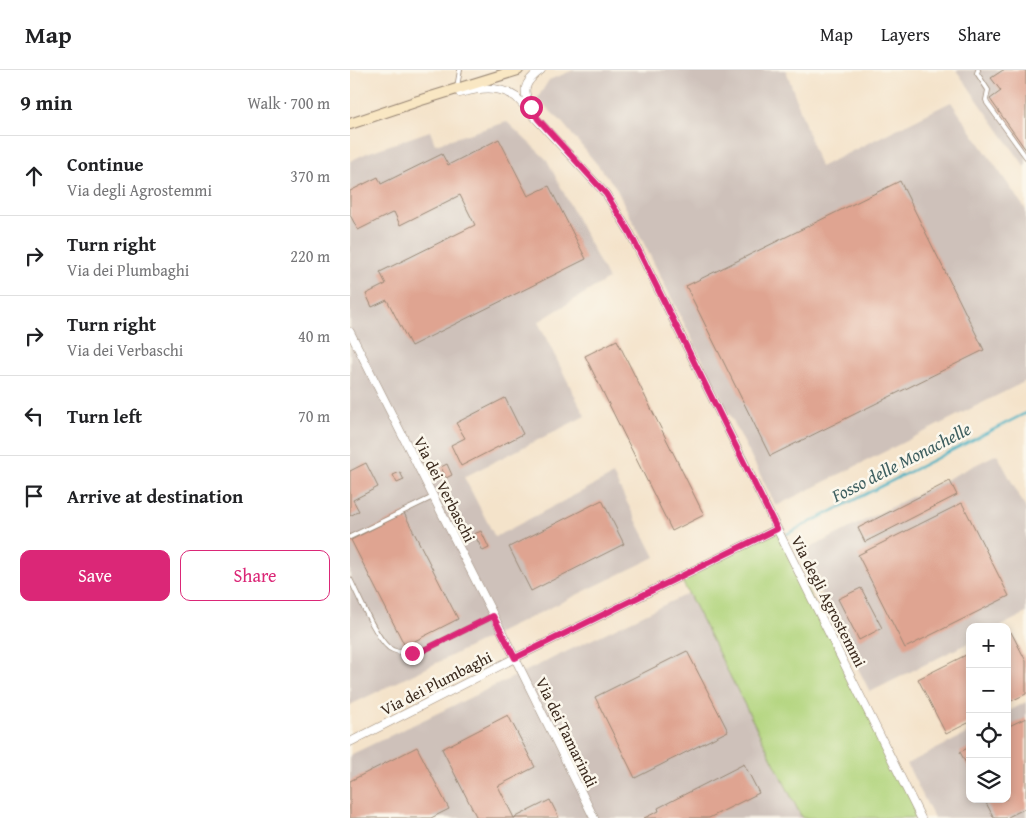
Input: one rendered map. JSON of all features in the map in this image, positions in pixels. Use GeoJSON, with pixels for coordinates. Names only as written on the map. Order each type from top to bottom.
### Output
{"type":"FeatureCollection","features":[{"type":"Feature","properties":{"kind":"main road"},"geometry":{"type":"LineString","coordinates":[[350,124],[518,70]]}},
{"type":"Feature","properties":{"kind":"street","name":"Via degli Agrostemmi"},"geometry":{"type":"LineString","coordinates":[[538,119],[527,100],[525,92],[528,81],[541,70]]}},
{"type":"Feature","properties":{"kind":"street","name":"Via degli Agrostemmi"},"geometry":{"type":"LineString","coordinates":[[418,101],[478,88],[504,90],[516,97],[538,119],[606,194],[630,233],[921,818]]}},
{"type":"Feature","properties":{"kind":"street","name":"Via dei Verbaschi"},"geometry":{"type":"LineString","coordinates":[[350,332],[515,658]]}},
{"type":"Feature","properties":{"kind":"street","name":"Via dei Plumbaghi"},"geometry":{"type":"LineString","coordinates":[[350,742],[515,658],[777,529]]}},
{"type":"Feature","properties":{"kind":"street","name":"Via dei Tamarindi"},"geometry":{"type":"LineString","coordinates":[[515,658],[594,818]]}},
{"type":"Feature","properties":{"kind":"lane"},"geometry":{"type":"LineString","coordinates":[[456,89],[460,70]]}},
{"type":"Feature","properties":{"kind":"lane"},"geometry":{"type":"LineString","coordinates":[[978,70],[977,73],[988,90],[987,103],[1026,157]]}},
{"type":"Feature","properties":{"kind":"lane"},"geometry":{"type":"LineString","coordinates":[[350,536],[433,497]]}},
{"type":"Feature","properties":{"kind":"lane"},"geometry":{"type":"LineString","coordinates":[[350,579],[379,637],[390,648],[400,652],[412,653],[424,650],[493,616]]}},
{"type":"Feature","properties":{"kind":"shaded area"},"geometry":{"type":"Polygon","coordinates":[[[574,70],[786,70],[820,167],[951,102],[1026,210],[1026,381],[776,506],[615,186],[561,121],[537,99],[549,80],[574,70]]]}},
{"type":"Feature","properties":{"kind":"shaded area"},"geometry":{"type":"Polygon","coordinates":[[[956,70],[1026,70],[1026,168],[956,70]]]}},
{"type":"Feature","properties":{"kind":"shaded area"},"geometry":{"type":"Polygon","coordinates":[[[507,122],[547,160],[608,279],[538,322],[585,416],[464,477],[495,537],[613,475],[655,557],[350,705],[350,161],[367,153],[430,131],[435,144],[507,122]]]}},
{"type":"Feature","properties":{"kind":"shaded area"},"geometry":{"type":"Polygon","coordinates":[[[997,454],[1026,509],[1026,613],[1007,623],[966,623],[966,644],[870,692],[819,591],[824,586],[819,576],[812,577],[800,553],[997,454]]]}},
{"type":"Feature","properties":{"kind":"shaded area"},"geometry":{"type":"Polygon","coordinates":[[[689,593],[802,818],[350,818],[350,755],[689,593]]]}},
{"type":"Feature","properties":{"kind":"shaded area"},"geometry":{"type":"Polygon","coordinates":[[[1026,702],[1026,818],[934,818],[907,764],[966,734],[966,803],[1011,803],[1011,710],[1026,702]]]}},
{"type":"Feature","properties":{"kind":"green space"},"geometry":{"type":"Polygon","coordinates":[[[777,529],[921,818],[802,818],[680,577],[777,529]]]}},
{"type":"Feature","properties":{"kind":"building"},"geometry":{"type":"Polygon","coordinates":[[[1003,70],[1026,70],[1026,150],[990,99],[1001,91],[991,78],[1003,70]]]}},
{"type":"Feature","properties":{"kind":"building"},"geometry":{"type":"Polygon","coordinates":[[[499,139],[528,196],[549,186],[586,259],[411,346],[387,300],[372,307],[366,294],[386,284],[380,272],[475,225],[460,195],[400,225],[394,212],[358,230],[350,215],[350,191],[378,177],[381,184],[442,154],[448,165],[499,139]]]}},
{"type":"Feature","properties":{"kind":"building"},"geometry":{"type":"Polygon","coordinates":[[[900,181],[984,350],[770,456],[686,286],[900,181]]]}},
{"type":"Feature","properties":{"kind":"building"},"geometry":{"type":"Polygon","coordinates":[[[617,340],[704,515],[672,531],[585,356],[617,340]]]}},
{"type":"Feature","properties":{"kind":"building"},"geometry":{"type":"Polygon","coordinates":[[[505,398],[523,434],[461,466],[451,445],[465,438],[456,423],[505,398]]]}},
{"type":"Feature","properties":{"kind":"building"},"geometry":{"type":"Polygon","coordinates":[[[366,463],[378,487],[353,500],[359,511],[350,516],[350,471],[366,463]]]}},
{"type":"Feature","properties":{"kind":"building"},"geometry":{"type":"Polygon","coordinates":[[[447,464],[452,475],[446,478],[441,467],[447,464]]]}},
{"type":"Feature","properties":{"kind":"building"},"geometry":{"type":"Polygon","coordinates":[[[400,472],[404,480],[397,483],[393,475],[400,472]]]}},
{"type":"Feature","properties":{"kind":"building"},"geometry":{"type":"Polygon","coordinates":[[[950,481],[957,495],[865,542],[858,528],[950,481]]]}},
{"type":"Feature","properties":{"kind":"building"},"geometry":{"type":"Polygon","coordinates":[[[602,500],[624,544],[531,591],[509,547],[602,500]]]}},
{"type":"Feature","properties":{"kind":"building"},"geometry":{"type":"Polygon","coordinates":[[[962,503],[1009,596],[905,648],[858,555],[962,503]]]}},
{"type":"Feature","properties":{"kind":"building"},"geometry":{"type":"Polygon","coordinates":[[[404,513],[458,619],[405,646],[351,540],[404,513]]]}},
{"type":"Feature","properties":{"kind":"building"},"geometry":{"type":"Polygon","coordinates":[[[481,531],[489,548],[483,551],[474,534],[481,531]]]}},
{"type":"Feature","properties":{"kind":"building"},"geometry":{"type":"Polygon","coordinates":[[[861,588],[882,628],[859,640],[838,599],[861,588]]]}},
{"type":"Feature","properties":{"kind":"building"},"geometry":{"type":"Polygon","coordinates":[[[1011,632],[1026,661],[1026,694],[1011,701],[1011,632]]]}},
{"type":"Feature","properties":{"kind":"building"},"geometry":{"type":"Polygon","coordinates":[[[687,651],[728,731],[635,778],[595,697],[687,651]]]}},
{"type":"Feature","properties":{"kind":"building"},"geometry":{"type":"Polygon","coordinates":[[[966,655],[966,724],[946,734],[918,679],[966,655]]]}},
{"type":"Feature","properties":{"kind":"building"},"geometry":{"type":"Polygon","coordinates":[[[508,715],[535,767],[498,786],[514,818],[477,818],[442,749],[508,715]]]}},
{"type":"Feature","properties":{"kind":"building"},"geometry":{"type":"Polygon","coordinates":[[[1026,718],[1026,808],[1006,818],[994,818],[986,803],[1011,803],[1011,725],[1026,718]]]}},
{"type":"Feature","properties":{"kind":"building"},"geometry":{"type":"Polygon","coordinates":[[[417,747],[449,809],[431,818],[350,818],[350,781],[417,747]]]}},
{"type":"Feature","properties":{"kind":"building"},"geometry":{"type":"Polygon","coordinates":[[[966,749],[966,763],[960,752],[966,749]]]}},
{"type":"Feature","properties":{"kind":"building"},"geometry":{"type":"Polygon","coordinates":[[[744,764],[759,793],[709,818],[644,818],[659,811],[658,808],[744,764]]]}},
{"type":"Feature","properties":{"kind":"building"},"geometry":{"type":"Polygon","coordinates":[[[550,800],[559,818],[514,818],[550,800]]]}},
{"type":"Feature","properties":{"kind":"waterway","name":"Fosso delle Monachelle"},"geometry":{"type":"LineString","coordinates":[[787,534],[1026,413]]}},
{"type":"Feature","properties":{"kind":"route"},"geometry":{"type":"LineString","coordinates":[[412,653],[424,650],[493,616],[515,658],[777,529],[630,233],[606,194],[538,119],[531,107]]}}]}
